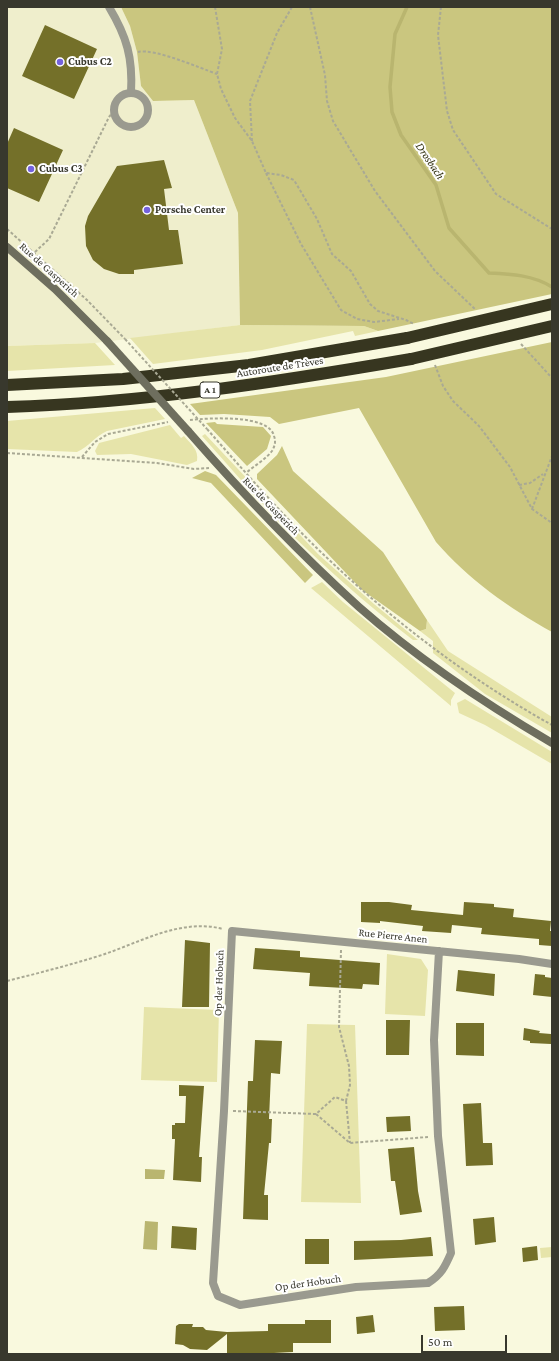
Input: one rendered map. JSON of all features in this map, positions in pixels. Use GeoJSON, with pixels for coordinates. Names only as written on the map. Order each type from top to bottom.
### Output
{"type":"FeatureCollection","features":[{"type":"Feature","properties":{"kind":"highway","name":"Autoroute de Trèves"},"geometry":{"type":"LineString","coordinates":[[7,385],[123,379],[249,365],[407,338],[552,304]]}},
{"type":"Feature","properties":{"kind":"highway","name":"Autoroute de Trèves"},"geometry":{"type":"LineString","coordinates":[[7,407],[127,399],[253,386],[411,359],[552,326]]}},
{"type":"Feature","properties":{"kind":"main road","name":"Rue de Gasperich"},"geometry":{"type":"LineString","coordinates":[[7,247],[55,289],[107,341],[272,524],[361,608],[442,672],[516,722],[552,743]]}},
{"type":"Feature","properties":{"kind":"street"},"geometry":{"type":"LineString","coordinates":[[109,7],[122,29],[129,54],[132,74],[130,93]]}},
{"type":"Feature","properties":{"kind":"street"},"geometry":{"type":"LineString","coordinates":[[130,93],[142,96],[148,106],[149,112],[144,122],[133,128],[127,127],[117,121],[114,111],[114,106],[120,96],[130,93]]}},
{"type":"Feature","properties":{"kind":"street","name":"Op der Hobuch"},"geometry":{"type":"LineString","coordinates":[[232,931],[224,1111],[213,1283],[218,1296],[240,1304],[356,1288],[428,1284],[438,1278],[444,1270],[451,1253],[437,1114],[434,1040],[439,951]]}},
{"type":"Feature","properties":{"kind":"street","name":"Rue Pierre Anen"},"geometry":{"type":"LineString","coordinates":[[232,931],[439,951],[552,964]]}},
{"type":"Feature","properties":{"kind":"path"},"geometry":{"type":"LineString","coordinates":[[215,7],[222,49],[217,74],[221,89],[235,118],[252,142],[301,244],[341,310],[357,319],[374,322],[400,319]]}},
{"type":"Feature","properties":{"kind":"path"},"geometry":{"type":"LineString","coordinates":[[252,142],[250,101],[278,33],[292,7]]}},
{"type":"Feature","properties":{"kind":"path"},"geometry":{"type":"LineString","coordinates":[[310,7],[325,75],[327,101],[333,121],[375,191],[435,271],[465,301],[477,310]]}},
{"type":"Feature","properties":{"kind":"path"},"geometry":{"type":"LineString","coordinates":[[441,7],[438,35],[447,111],[453,130],[496,194],[552,229]]}},
{"type":"Feature","properties":{"kind":"path"},"geometry":{"type":"LineString","coordinates":[[129,54],[143,50],[217,74]]}},
{"type":"Feature","properties":{"kind":"path"},"geometry":{"type":"LineString","coordinates":[[35,252],[49,239],[109,117],[114,111]]}},
{"type":"Feature","properties":{"kind":"path"},"geometry":{"type":"LineString","coordinates":[[266,173],[281,175],[294,180],[317,219],[332,254],[351,271],[370,304],[378,312],[406,320],[417,327]]}},
{"type":"Feature","properties":{"kind":"path"},"geometry":{"type":"LineString","coordinates":[[7,229],[35,252],[87,300],[125,339],[281,512],[324,555],[413,633],[469,674],[552,725]]}},
{"type":"Feature","properties":{"kind":"path"},"geometry":{"type":"LineString","coordinates":[[520,344],[552,378]]}},
{"type":"Feature","properties":{"kind":"path"},"geometry":{"type":"LineString","coordinates":[[432,358],[443,386],[453,402],[479,426],[510,467],[532,509],[552,522]]}},
{"type":"Feature","properties":{"kind":"path"},"geometry":{"type":"LineString","coordinates":[[7,454],[157,463],[194,470],[220,467]]}},
{"type":"Feature","properties":{"kind":"path"},"geometry":{"type":"LineString","coordinates":[[532,509],[552,456]]}},
{"type":"Feature","properties":{"kind":"path"},"geometry":{"type":"LineString","coordinates":[[519,485],[530,483],[544,474]]}},
{"type":"Feature","properties":{"kind":"path"},"geometry":{"type":"LineString","coordinates":[[7,981],[103,954],[173,929],[196,926],[220,928]]}},
{"type":"Feature","properties":{"kind":"path"},"geometry":{"type":"LineString","coordinates":[[342,946],[339,1027],[349,1066],[350,1084],[346,1101],[350,1142]]}},
{"type":"Feature","properties":{"kind":"path"},"geometry":{"type":"LineString","coordinates":[[316,1114],[335,1097],[346,1101]]}},
{"type":"Feature","properties":{"kind":"path"},"geometry":{"type":"LineString","coordinates":[[232,1111],[316,1114],[350,1142],[430,1137]]}},
{"type":"Feature","properties":{"kind":"shaded area"},"geometry":{"type":"Polygon","coordinates":[[[7,7],[121,7],[130,26],[137,52],[141,86],[153,101],[194,100],[238,213],[240,325],[95,343],[7,346],[7,7]]]}},
{"type":"Feature","properties":{"kind":"shaded area"},"geometry":{"type":"Polygon","coordinates":[[[121,7],[552,7],[552,294],[378,331],[364,326],[240,325],[238,213],[194,100],[153,101],[141,86],[137,52],[130,26],[121,7]]]}},
{"type":"Feature","properties":{"kind":"shaded area"},"geometry":{"type":"Polygon","coordinates":[[[240,325],[364,326],[378,331],[355,336],[353,331],[262,350],[153,364],[130,338],[240,325]]]}},
{"type":"Feature","properties":{"kind":"shaded area"},"geometry":{"type":"Polygon","coordinates":[[[552,342],[552,632],[505,603],[475,580],[448,556],[436,542],[359,408],[279,424],[270,417],[224,414],[200,415],[190,404],[386,377],[552,342]]]}},
{"type":"Feature","properties":{"kind":"shaded area"},"geometry":{"type":"Polygon","coordinates":[[[95,343],[115,365],[7,371],[7,346],[95,343]]]}},
{"type":"Feature","properties":{"kind":"shaded area"},"geometry":{"type":"Polygon","coordinates":[[[155,408],[165,419],[107,431],[77,452],[7,449],[7,421],[155,408]]]}},
{"type":"Feature","properties":{"kind":"shaded area"},"geometry":{"type":"Polygon","coordinates":[[[215,422],[217,424],[263,427],[271,436],[267,449],[247,466],[206,423],[215,422]]]}},
{"type":"Feature","properties":{"kind":"shaded area"},"geometry":{"type":"Polygon","coordinates":[[[170,425],[181,438],[184,436],[194,447],[197,454],[197,461],[187,465],[131,454],[97,455],[95,451],[99,443],[170,425]]]}},
{"type":"Feature","properties":{"kind":"shaded area"},"geometry":{"type":"Polygon","coordinates":[[[205,434],[318,554],[374,604],[418,640],[413,640],[378,612],[295,538],[202,436],[205,434]]]}},
{"type":"Feature","properties":{"kind":"shaded area"},"geometry":{"type":"Polygon","coordinates":[[[282,446],[293,471],[383,552],[427,620],[426,629],[420,631],[362,590],[257,479],[257,474],[277,455],[282,446]]]}},
{"type":"Feature","properties":{"kind":"shaded area"},"geometry":{"type":"Polygon","coordinates":[[[205,471],[216,475],[313,575],[305,583],[211,483],[192,478],[205,471]]]}},
{"type":"Feature","properties":{"kind":"shaded area"},"geometry":{"type":"Polygon","coordinates":[[[322,582],[343,602],[455,693],[451,700],[451,706],[311,588],[322,582]]]}},
{"type":"Feature","properties":{"kind":"shaded area"},"geometry":{"type":"Polygon","coordinates":[[[427,620],[448,651],[552,717],[552,733],[485,694],[433,653],[433,641],[420,631],[426,629],[427,620]]]}},
{"type":"Feature","properties":{"kind":"shaded area"},"geometry":{"type":"Polygon","coordinates":[[[465,699],[552,752],[552,764],[485,725],[459,713],[457,703],[465,699]]]}},
{"type":"Feature","properties":{"kind":"shaded area"},"geometry":{"type":"Polygon","coordinates":[[[387,954],[421,959],[428,970],[425,1016],[385,1014],[387,954]]]}},
{"type":"Feature","properties":{"kind":"shaded area"},"geometry":{"type":"Polygon","coordinates":[[[144,1007],[219,1010],[217,1082],[141,1080],[144,1007]]]}},
{"type":"Feature","properties":{"kind":"shaded area"},"geometry":{"type":"Polygon","coordinates":[[[307,1024],[355,1025],[361,1203],[301,1202],[307,1024]]]}},
{"type":"Feature","properties":{"kind":"shaded area"},"geometry":{"type":"Polygon","coordinates":[[[145,1169],[165,1170],[164,1179],[145,1179],[145,1169]]]}},
{"type":"Feature","properties":{"kind":"shaded area"},"geometry":{"type":"Polygon","coordinates":[[[145,1221],[158,1222],[157,1250],[143,1249],[145,1221]]]}},
{"type":"Feature","properties":{"kind":"shaded area"},"geometry":{"type":"Polygon","coordinates":[[[552,1247],[552,1257],[541,1258],[540,1248],[552,1247]]]}},
{"type":"Feature","properties":{"kind":"building","name":"Cubus C2"},"geometry":{"type":"Polygon","coordinates":[[[45,25],[97,49],[74,99],[22,76],[45,25]]]}},
{"type":"Feature","properties":{"kind":"building","name":"Cubus C3"},"geometry":{"type":"Polygon","coordinates":[[[14,128],[63,150],[39,202],[7,188],[7,144],[14,128]]]}},
{"type":"Feature","properties":{"kind":"building"},"geometry":{"type":"Polygon","coordinates":[[[164,160],[172,188],[164,189],[169,230],[178,230],[183,264],[134,270],[134,274],[119,274],[104,269],[93,260],[86,246],[85,226],[88,216],[117,166],[164,160]]]}},
{"type":"Feature","properties":{"kind":"building"},"geometry":{"type":"Polygon","coordinates":[[[361,902],[389,902],[412,905],[411,910],[463,915],[464,902],[494,904],[494,907],[514,909],[513,917],[551,921],[550,931],[552,931],[552,946],[539,945],[539,939],[481,934],[482,928],[452,925],[451,933],[422,931],[423,926],[380,921],[380,923],[361,922],[361,902]]]}},
{"type":"Feature","properties":{"kind":"building"},"geometry":{"type":"Polygon","coordinates":[[[185,940],[210,943],[209,1007],[182,1007],[185,940]]]}},
{"type":"Feature","properties":{"kind":"building"},"geometry":{"type":"Polygon","coordinates":[[[255,948],[300,951],[300,957],[380,963],[379,985],[363,984],[362,989],[309,986],[310,973],[253,969],[255,948]]]}},
{"type":"Feature","properties":{"kind":"building"},"geometry":{"type":"Polygon","coordinates":[[[458,970],[495,974],[494,996],[456,991],[458,970]]]}},
{"type":"Feature","properties":{"kind":"building"},"geometry":{"type":"Polygon","coordinates":[[[535,974],[545,975],[545,977],[552,978],[552,997],[533,995],[535,974]]]}},
{"type":"Feature","properties":{"kind":"building"},"geometry":{"type":"Polygon","coordinates":[[[386,1020],[410,1020],[409,1055],[386,1055],[386,1020]]]}},
{"type":"Feature","properties":{"kind":"building"},"geometry":{"type":"Polygon","coordinates":[[[456,1023],[484,1023],[484,1056],[456,1055],[456,1023]]]}},
{"type":"Feature","properties":{"kind":"building"},"geometry":{"type":"Polygon","coordinates":[[[524,1028],[540,1031],[539,1033],[551,1034],[551,1044],[530,1043],[530,1041],[523,1040],[524,1028]]]}},
{"type":"Feature","properties":{"kind":"building"},"geometry":{"type":"Polygon","coordinates":[[[255,1040],[282,1041],[280,1074],[271,1073],[269,1119],[272,1119],[271,1143],[269,1143],[264,1195],[268,1195],[268,1220],[243,1219],[248,1081],[253,1081],[255,1040]]]}},
{"type":"Feature","properties":{"kind":"building"},"geometry":{"type":"Polygon","coordinates":[[[179,1085],[204,1086],[199,1157],[202,1157],[201,1182],[173,1180],[175,1139],[172,1139],[172,1125],[175,1125],[175,1123],[185,1123],[186,1096],[179,1096],[179,1085]]]}},
{"type":"Feature","properties":{"kind":"building"},"geometry":{"type":"Polygon","coordinates":[[[481,1103],[483,1143],[492,1143],[493,1165],[466,1166],[463,1104],[481,1103]]]}},
{"type":"Feature","properties":{"kind":"building"},"geometry":{"type":"Polygon","coordinates":[[[410,1116],[411,1131],[387,1132],[386,1117],[410,1116]]]}},
{"type":"Feature","properties":{"kind":"building"},"geometry":{"type":"Polygon","coordinates":[[[414,1147],[418,1191],[422,1212],[400,1215],[395,1181],[391,1181],[388,1149],[414,1147]]]}},
{"type":"Feature","properties":{"kind":"building"},"geometry":{"type":"Polygon","coordinates":[[[494,1217],[496,1242],[475,1245],[473,1219],[494,1217]]]}},
{"type":"Feature","properties":{"kind":"building"},"geometry":{"type":"Polygon","coordinates":[[[172,1226],[197,1228],[196,1250],[171,1248],[172,1226]]]}},
{"type":"Feature","properties":{"kind":"building"},"geometry":{"type":"Polygon","coordinates":[[[431,1237],[433,1256],[354,1260],[354,1241],[401,1240],[431,1237]]]}},
{"type":"Feature","properties":{"kind":"building"},"geometry":{"type":"Polygon","coordinates":[[[305,1239],[329,1239],[329,1264],[305,1264],[305,1239]]]}},
{"type":"Feature","properties":{"kind":"building"},"geometry":{"type":"Polygon","coordinates":[[[537,1246],[538,1260],[523,1262],[522,1248],[537,1246]]]}},
{"type":"Feature","properties":{"kind":"building"},"geometry":{"type":"Polygon","coordinates":[[[464,1306],[465,1330],[435,1331],[434,1307],[464,1306]]]}},
{"type":"Feature","properties":{"kind":"building"},"geometry":{"type":"Polygon","coordinates":[[[373,1315],[375,1332],[357,1334],[356,1317],[373,1315]]]}},
{"type":"Feature","properties":{"kind":"building"},"geometry":{"type":"Polygon","coordinates":[[[305,1320],[331,1320],[331,1343],[293,1343],[293,1352],[255,1354],[227,1354],[227,1334],[207,1350],[190,1349],[183,1345],[175,1344],[176,1326],[179,1324],[193,1324],[192,1327],[203,1327],[206,1330],[227,1332],[268,1331],[268,1324],[305,1324],[305,1320]]]}},
{"type":"Feature","properties":{"kind":"waterway","name":"Drosbach"},"geometry":{"type":"LineString","coordinates":[[407,7],[395,34],[390,87],[392,112],[401,135],[436,185],[449,228],[489,273],[530,278],[552,287]]}},
{"type":"Feature","properties":{"kind":"place","name":"Cubus C2"},"geometry":{"type":"Point","coordinates":[60,62]}},
{"type":"Feature","properties":{"kind":"place","name":"Cubus C3"},"geometry":{"type":"Point","coordinates":[31,169]}},
{"type":"Feature","properties":{"kind":"place","name":"Porsche Center"},"geometry":{"type":"Point","coordinates":[147,210]}}]}
